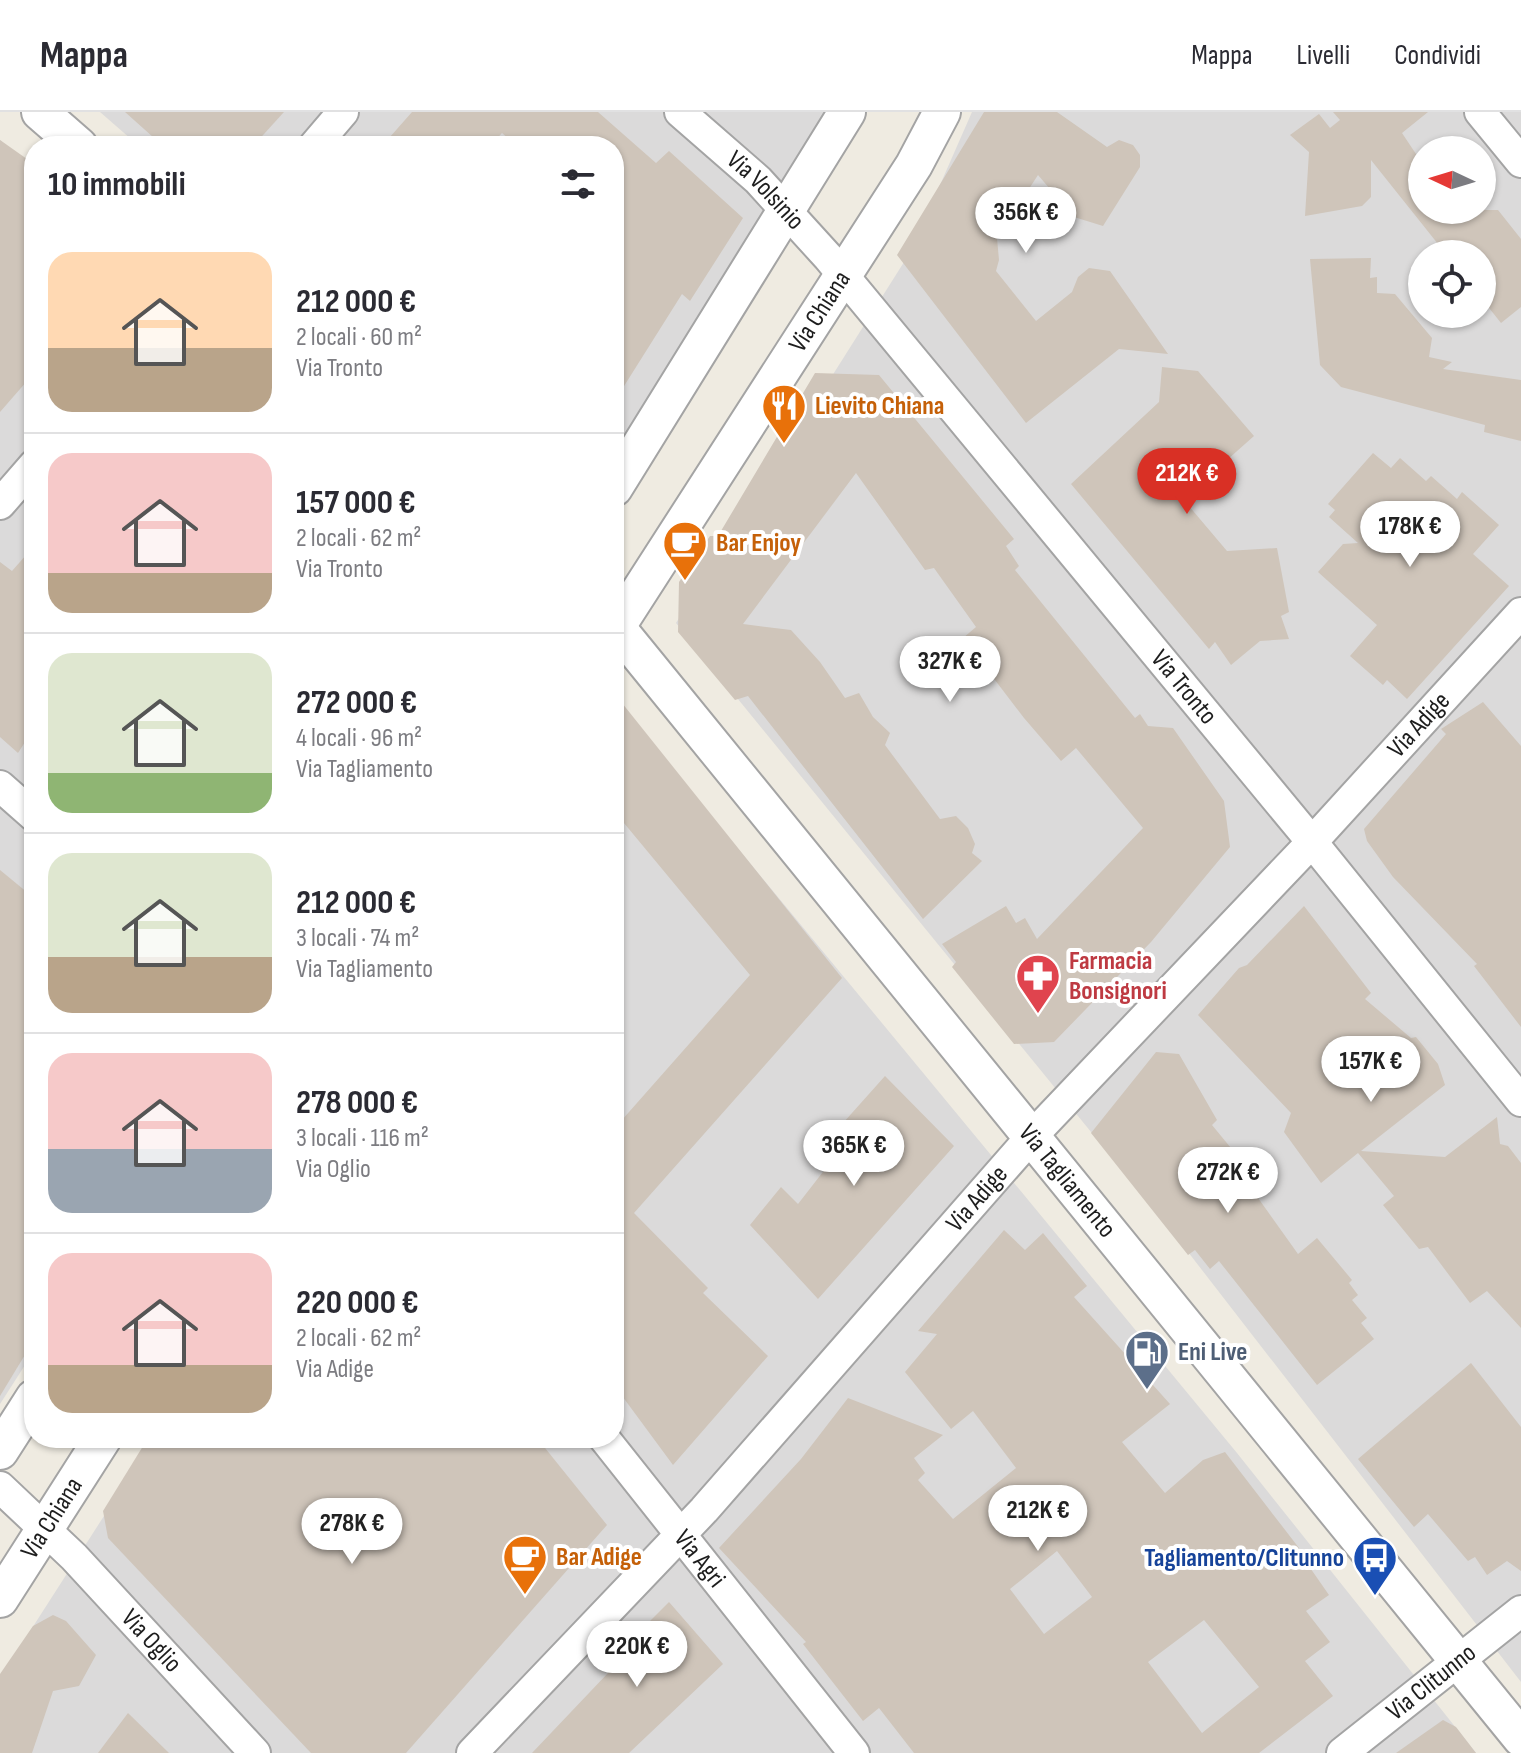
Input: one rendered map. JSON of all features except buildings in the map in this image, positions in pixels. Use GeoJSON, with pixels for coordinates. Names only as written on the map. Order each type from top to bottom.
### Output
{"type":"FeatureCollection","features":[{"type":"Feature","properties":{"kind":"street"},"geometry":{"type":"LineString","coordinates":[[40,112],[68,136]]}},
{"type":"Feature","properties":{"kind":"street"},"geometry":{"type":"LineString","coordinates":[[323,136],[343,112]]}},
{"type":"Feature","properties":{"kind":"street","name":"Via Volsinio"},"geometry":{"type":"LineString","coordinates":[[680,112],[758,180],[842,276]]}},
{"type":"Feature","properties":{"kind":"street"},"geometry":{"type":"LineString","coordinates":[[624,472],[847,112]]}},
{"type":"Feature","properties":{"kind":"street","name":"Via Chiana"},"geometry":{"type":"LineString","coordinates":[[624,613],[914,165],[942,112]]}},
{"type":"Feature","properties":{"kind":"street"},"geometry":{"type":"LineString","coordinates":[[1480,112],[1521,162]]}},
{"type":"Feature","properties":{"kind":"street","name":"Via Tronto"},"geometry":{"type":"LineString","coordinates":[[842,276],[1312,842],[1521,1101]]}},
{"type":"Feature","properties":{"kind":"street"},"geometry":{"type":"LineString","coordinates":[[0,504],[24,476]]}},
{"type":"Feature","properties":{"kind":"street","name":"Via Adige"},"geometry":{"type":"LineString","coordinates":[[472,1753],[681,1535],[1033,1135],[1312,842],[1521,613]]}},
{"type":"Feature","properties":{"kind":"street","name":"Via Tagliamento"},"geometry":{"type":"LineString","coordinates":[[624,638],[1033,1135],[1521,1738]]}},
{"type":"Feature","properties":{"kind":"street"},"geometry":{"type":"LineString","coordinates":[[0,786],[24,807]]}},
{"type":"Feature","properties":{"kind":"street"},"geometry":{"type":"LineString","coordinates":[[0,1451],[24,1414]]}},
{"type":"Feature","properties":{"kind":"street","name":"Via Chiana"},"geometry":{"type":"LineString","coordinates":[[0,1599],[97,1448]]}},
{"type":"Feature","properties":{"kind":"street","name":"Via Agri"},"geometry":{"type":"LineString","coordinates":[[612,1448],[854,1753]]}},
{"type":"Feature","properties":{"kind":"street","name":"Via Oglio"},"geometry":{"type":"LineString","coordinates":[[0,1487],[46,1529],[255,1753]]}},
{"type":"Feature","properties":{"kind":"street","name":"Via Clitunno"},"geometry":{"type":"LineString","coordinates":[[1342,1753],[1521,1611]]}},
{"type":"Feature","properties":{"kind":"shaded area"},"geometry":{"type":"Polygon","coordinates":[[[100,112],[845,112],[624,440],[624,136],[128,136],[100,112]]]}},
{"type":"Feature","properties":{"kind":"shaded area"},"geometry":{"type":"Polygon","coordinates":[[[972,112],[1521,112],[1521,1682],[1171,1230],[676,623],[911,251],[972,112]]]}},
{"type":"Feature","properties":{"kind":"shaded area"},"geometry":{"type":"Polygon","coordinates":[[[0,140],[24,160],[24,1367],[0,1404],[0,140]]]}},
{"type":"Feature","properties":{"kind":"shaded area"},"geometry":{"type":"Polygon","coordinates":[[[624,711],[1237,1453],[1476,1753],[0,1753],[0,1678],[148,1448],[624,1448],[624,711]]]}},
{"type":"Feature","properties":{"kind":"place","name":"Lievito Chiana"},"geometry":{"type":"Point","coordinates":[784,445]}},
{"type":"Feature","properties":{"kind":"place","name":"Bar Enjoy"},"geometry":{"type":"Point","coordinates":[685,582]}},
{"type":"Feature","properties":{"kind":"place","name":"Farmacia Bonsignori"},"geometry":{"type":"Point","coordinates":[1038,1015]}},
{"type":"Feature","properties":{"kind":"place","name":"Eni Live"},"geometry":{"type":"Point","coordinates":[1147,1391]}},
{"type":"Feature","properties":{"kind":"place","name":"Bar Adige"},"geometry":{"type":"Point","coordinates":[525,1596]}},
{"type":"Feature","properties":{"kind":"place","name":"Tagliamento/Clitunno"},"geometry":{"type":"Point","coordinates":[1375,1597]}}]}
